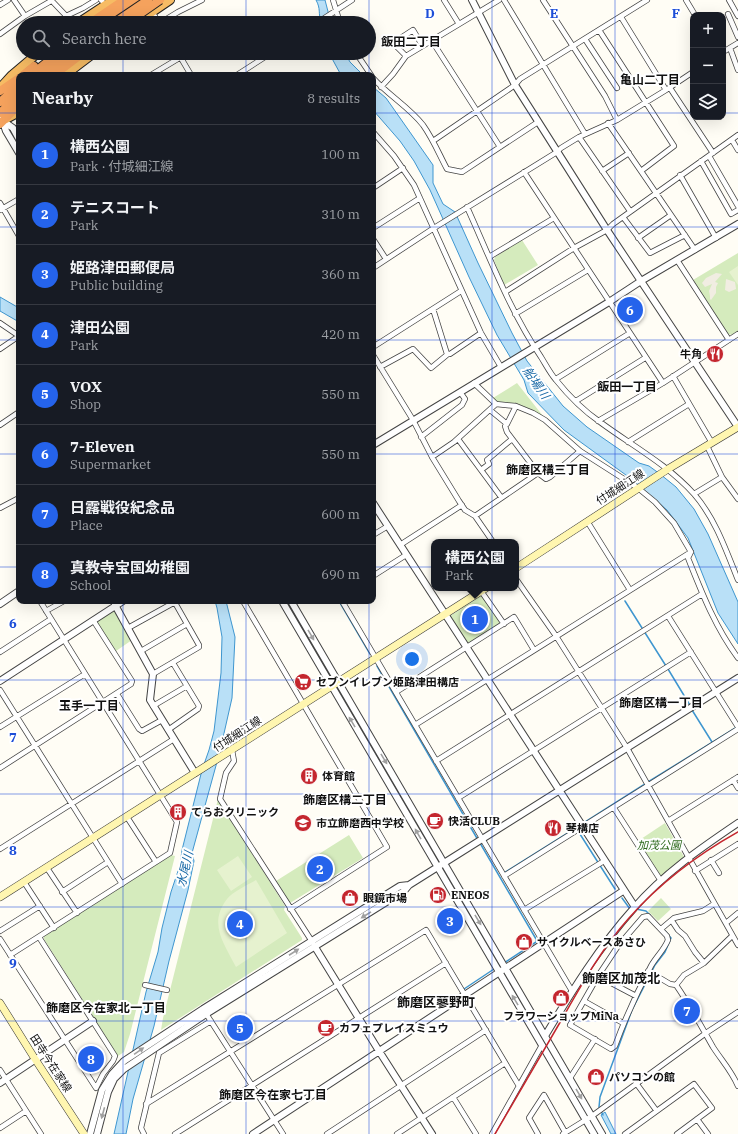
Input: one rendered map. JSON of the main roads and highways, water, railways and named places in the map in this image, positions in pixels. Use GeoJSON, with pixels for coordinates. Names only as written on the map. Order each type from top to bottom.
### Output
{"type":"FeatureCollection","features":[{"type":"Feature","properties":{"kind":"highway"},"geometry":{"type":"LineString","coordinates":[[104,16],[124,0]]}},
{"type":"Feature","properties":{"kind":"highway"},"geometry":{"type":"LineString","coordinates":[[106,16],[134,0]]}},
{"type":"Feature","properties":{"kind":"highway"},"geometry":{"type":"LineString","coordinates":[[124,16],[148,0]]}},
{"type":"Feature","properties":{"kind":"highway"},"geometry":{"type":"LineString","coordinates":[[137,16],[160,0]]}},
{"type":"Feature","properties":{"kind":"highway"},"geometry":{"type":"LineString","coordinates":[[146,16],[170,0]]}},
{"type":"Feature","properties":{"kind":"highway"},"geometry":{"type":"LineString","coordinates":[[88,16],[107,2]]}},
{"type":"Feature","properties":{"kind":"highway"},"geometry":{"type":"LineString","coordinates":[[0,88],[12,75],[30,60]]}},
{"type":"Feature","properties":{"kind":"highway"},"geometry":{"type":"LineString","coordinates":[[27,72],[41,60]]}},
{"type":"Feature","properties":{"kind":"highway"},"geometry":{"type":"LineString","coordinates":[[35,72],[50,60]]}},
{"type":"Feature","properties":{"kind":"highway"},"geometry":{"type":"LineString","coordinates":[[47,72],[62,60]]}},
{"type":"Feature","properties":{"kind":"highway"},"geometry":{"type":"LineString","coordinates":[[58,72],[74,60]]}},
{"type":"Feature","properties":{"kind":"highway"},"geometry":{"type":"LineString","coordinates":[[69,72],[85,60]]}},
{"type":"Feature","properties":{"kind":"highway"},"geometry":{"type":"LineString","coordinates":[[0,91],[16,80]]}},
{"type":"Feature","properties":{"kind":"highway"},"geometry":{"type":"LineString","coordinates":[[0,102],[16,88]]}},
{"type":"Feature","properties":{"kind":"highway"},"geometry":{"type":"LineString","coordinates":[[1,120],[16,99]]}},
{"type":"Feature","properties":{"kind":"highway"},"geometry":{"type":"LineString","coordinates":[[1,120],[16,108]]}},
{"type":"Feature","properties":{"kind":"highway"},"geometry":{"type":"LineString","coordinates":[[1,120],[16,113]]}},
{"type":"Feature","properties":{"kind":"main road","name":"付城細江線"},"geometry":{"type":"LineString","coordinates":[[519,566],[666,470],[738,427]]}},
{"type":"Feature","properties":{"kind":"main road","name":"付城細江線"},"geometry":{"type":"LineString","coordinates":[[0,897],[229,753],[481,591]]}},
{"type":"Feature","properties":{"kind":"main road","name":"田寺今在家線"},"geometry":{"type":"LineString","coordinates":[[0,1003],[84,1134]]}},
{"type":"Feature","properties":{"kind":"water"},"geometry":{"type":"Polygon","coordinates":[[[316,0],[325,0],[329,16],[320,16],[316,0]]]}},
{"type":"Feature","properties":{"kind":"water"},"geometry":{"type":"Polygon","coordinates":[[[333,60],[349,60],[360,72],[339,72],[333,60]]]}},
{"type":"Feature","properties":{"kind":"water","name":"船場川"},"geometry":{"type":"Polygon","coordinates":[[[376,90],[386,98],[433,165],[433,183],[443,204],[455,212],[478,263],[527,361],[563,406],[587,427],[639,463],[649,466],[660,474],[676,487],[694,509],[708,534],[738,602],[738,644],[718,613],[688,538],[667,510],[630,478],[564,430],[528,393],[524,380],[497,335],[469,277],[430,190],[414,161],[400,141],[376,113],[376,90]]]}},
{"type":"Feature","properties":{"kind":"water"},"geometry":{"type":"Polygon","coordinates":[[[0,297],[16,306],[16,320],[0,311],[0,297]]]}},
{"type":"Feature","properties":{"kind":"water","name":"水尾川"},"geometry":{"type":"Polygon","coordinates":[[[216,604],[227,604],[235,637],[232,698],[220,751],[192,853],[194,861],[188,890],[169,961],[154,1026],[133,1099],[126,1134],[114,1134],[146,992],[158,952],[171,892],[180,865],[182,850],[202,770],[214,731],[221,673],[222,637],[216,604]]]}},
{"type":"Feature","properties":{"kind":"water"},"geometry":{"type":"Polygon","coordinates":[[[605,1112],[616,1134],[611,1134],[601,1115],[605,1112]]]}},
{"type":"Feature","properties":{"kind":"waterway"},"geometry":{"type":"LineString","coordinates":[[625,601],[666,666]]}},
{"type":"Feature","properties":{"kind":"waterway"},"geometry":{"type":"LineString","coordinates":[[341,604],[370,654]]}},
{"type":"Feature","properties":{"kind":"waterway"},"geometry":{"type":"LineString","coordinates":[[377,666],[478,840]]}},
{"type":"Feature","properties":{"kind":"waterway"},"geometry":{"type":"LineString","coordinates":[[668,669],[691,707]]}},
{"type":"Feature","properties":{"kind":"waterway"},"geometry":{"type":"LineString","coordinates":[[692,710],[712,742]]}},
{"type":"Feature","properties":{"kind":"waterway"},"geometry":{"type":"LineString","coordinates":[[648,782],[737,727]]}},
{"type":"Feature","properties":{"kind":"waterway"},"geometry":{"type":"LineString","coordinates":[[582,824],[645,784]]}},
{"type":"Feature","properties":{"kind":"waterway"},"geometry":{"type":"LineString","coordinates":[[504,873],[579,826]]}},
{"type":"Feature","properties":{"kind":"waterway"},"geometry":{"type":"LineString","coordinates":[[578,831],[615,889]]}},
{"type":"Feature","properties":{"kind":"waterway"},"geometry":{"type":"LineString","coordinates":[[480,843],[536,939],[536,942],[504,963]]}},
{"type":"Feature","properties":{"kind":"waterway"},"geometry":{"type":"LineString","coordinates":[[622,898],[630,909]]}},
{"type":"Feature","properties":{"kind":"waterway"},"geometry":{"type":"LineString","coordinates":[[636,909],[646,911],[650,915]]}},
{"type":"Feature","properties":{"kind":"waterway"},"geometry":{"type":"LineString","coordinates":[[603,1115],[599,1107],[600,1097],[632,1010],[655,965],[665,952],[671,938],[665,931]]}},
{"type":"Feature","properties":{"kind":"waterway"},"geometry":{"type":"LineString","coordinates":[[464,989],[494,969]]}},
{"type":"Feature","properties":{"kind":"railway"},"geometry":{"type":"LineString","coordinates":[[495,1134],[585,980],[601,954],[619,930],[641,905],[666,881],[708,850],[738,832]]}},
{"type":"Feature","properties":{"kind":"place","name":"7-Eleven"},"geometry":{"type":"Point","coordinates":[630,310]}},
{"type":"Feature","properties":{"kind":"place","name":"牛角"},"geometry":{"type":"Point","coordinates":[715,354]}},
{"type":"Feature","properties":{"kind":"place","name":"構西公園"},"geometry":{"type":"Point","coordinates":[475,619]}},
{"type":"Feature","properties":{"kind":"place","name":"セブンイレブン姫路津田構店"},"geometry":{"type":"Point","coordinates":[303,682]}},
{"type":"Feature","properties":{"kind":"place","name":"体育館"},"geometry":{"type":"Point","coordinates":[309,776]}},
{"type":"Feature","properties":{"kind":"place","name":"てらおクリニック"},"geometry":{"type":"Point","coordinates":[178,812]}},
{"type":"Feature","properties":{"kind":"place","name":"快活CLUB"},"geometry":{"type":"Point","coordinates":[435,821]}},
{"type":"Feature","properties":{"kind":"place","name":"市立飾磨西中学校"},"geometry":{"type":"Point","coordinates":[303,823]}},
{"type":"Feature","properties":{"kind":"place","name":"琴構店"},"geometry":{"type":"Point","coordinates":[553,828]}},
{"type":"Feature","properties":{"kind":"place","name":"テニスコート"},"geometry":{"type":"Point","coordinates":[320,869]}},
{"type":"Feature","properties":{"kind":"place","name":"ENEOS"},"geometry":{"type":"Point","coordinates":[438,895]}},
{"type":"Feature","properties":{"kind":"place","name":"眼鏡市場"},"geometry":{"type":"Point","coordinates":[350,898]}},
{"type":"Feature","properties":{"kind":"place","name":"姫路津田郵便局"},"geometry":{"type":"Point","coordinates":[450,921]}},
{"type":"Feature","properties":{"kind":"place","name":"津田公園"},"geometry":{"type":"Point","coordinates":[240,924]}},
{"type":"Feature","properties":{"kind":"place","name":"サイクルベースあさひ"},"geometry":{"type":"Point","coordinates":[524,942]}},
{"type":"Feature","properties":{"kind":"place","name":"フラワーショップMiNa"},"geometry":{"type":"Point","coordinates":[561,998]}},
{"type":"Feature","properties":{"kind":"place","name":"日露戦役紀念品"},"geometry":{"type":"Point","coordinates":[687,1011]}},
{"type":"Feature","properties":{"kind":"place","name":"VOX"},"geometry":{"type":"Point","coordinates":[240,1028]}},
{"type":"Feature","properties":{"kind":"place","name":"カフェプレイスミュウ"},"geometry":{"type":"Point","coordinates":[326,1028]}},
{"type":"Feature","properties":{"kind":"place","name":"真教寺宝国幼稚園"},"geometry":{"type":"Point","coordinates":[91,1059]}},
{"type":"Feature","properties":{"kind":"place","name":"パソコンの館"},"geometry":{"type":"Point","coordinates":[596,1077]}},
{"type":"Feature","properties":{"kind":"district","name":"飯田二丁目"},"geometry":{"type":"Point","coordinates":[411,42]}},
{"type":"Feature","properties":{"kind":"district","name":"亀山二丁目"},"geometry":{"type":"Point","coordinates":[650,80]}},
{"type":"Feature","properties":{"kind":"district","name":"飯田一丁目"},"geometry":{"type":"Point","coordinates":[627,387]}},
{"type":"Feature","properties":{"kind":"district","name":"飾磨区構三丁目"},"geometry":{"type":"Point","coordinates":[548,470]}},
{"type":"Feature","properties":{"kind":"district","name":"飾磨区構一丁目"},"geometry":{"type":"Point","coordinates":[661,703]}},
{"type":"Feature","properties":{"kind":"district","name":"玉手一丁目"},"geometry":{"type":"Point","coordinates":[89,706]}},
{"type":"Feature","properties":{"kind":"district","name":"飾磨区構二丁目"},"geometry":{"type":"Point","coordinates":[345,800]}},
{"type":"Feature","properties":{"kind":"district","name":"飾磨区加茂北"},"geometry":{"type":"Point","coordinates":[621,978]}},
{"type":"Feature","properties":{"kind":"district","name":"飾磨区蓼野町"},"geometry":{"type":"Point","coordinates":[436,1002]}},
{"type":"Feature","properties":{"kind":"district","name":"飾磨区今在家北一丁目"},"geometry":{"type":"Point","coordinates":[106,1008]}},
{"type":"Feature","properties":{"kind":"district","name":"飾磨区今在家七丁目"},"geometry":{"type":"Point","coordinates":[273,1095]}},
{"type":"Feature","properties":{"kind":"park label","name":"加茂公園"},"geometry":{"type":"Point","coordinates":[659,845]}}]}
